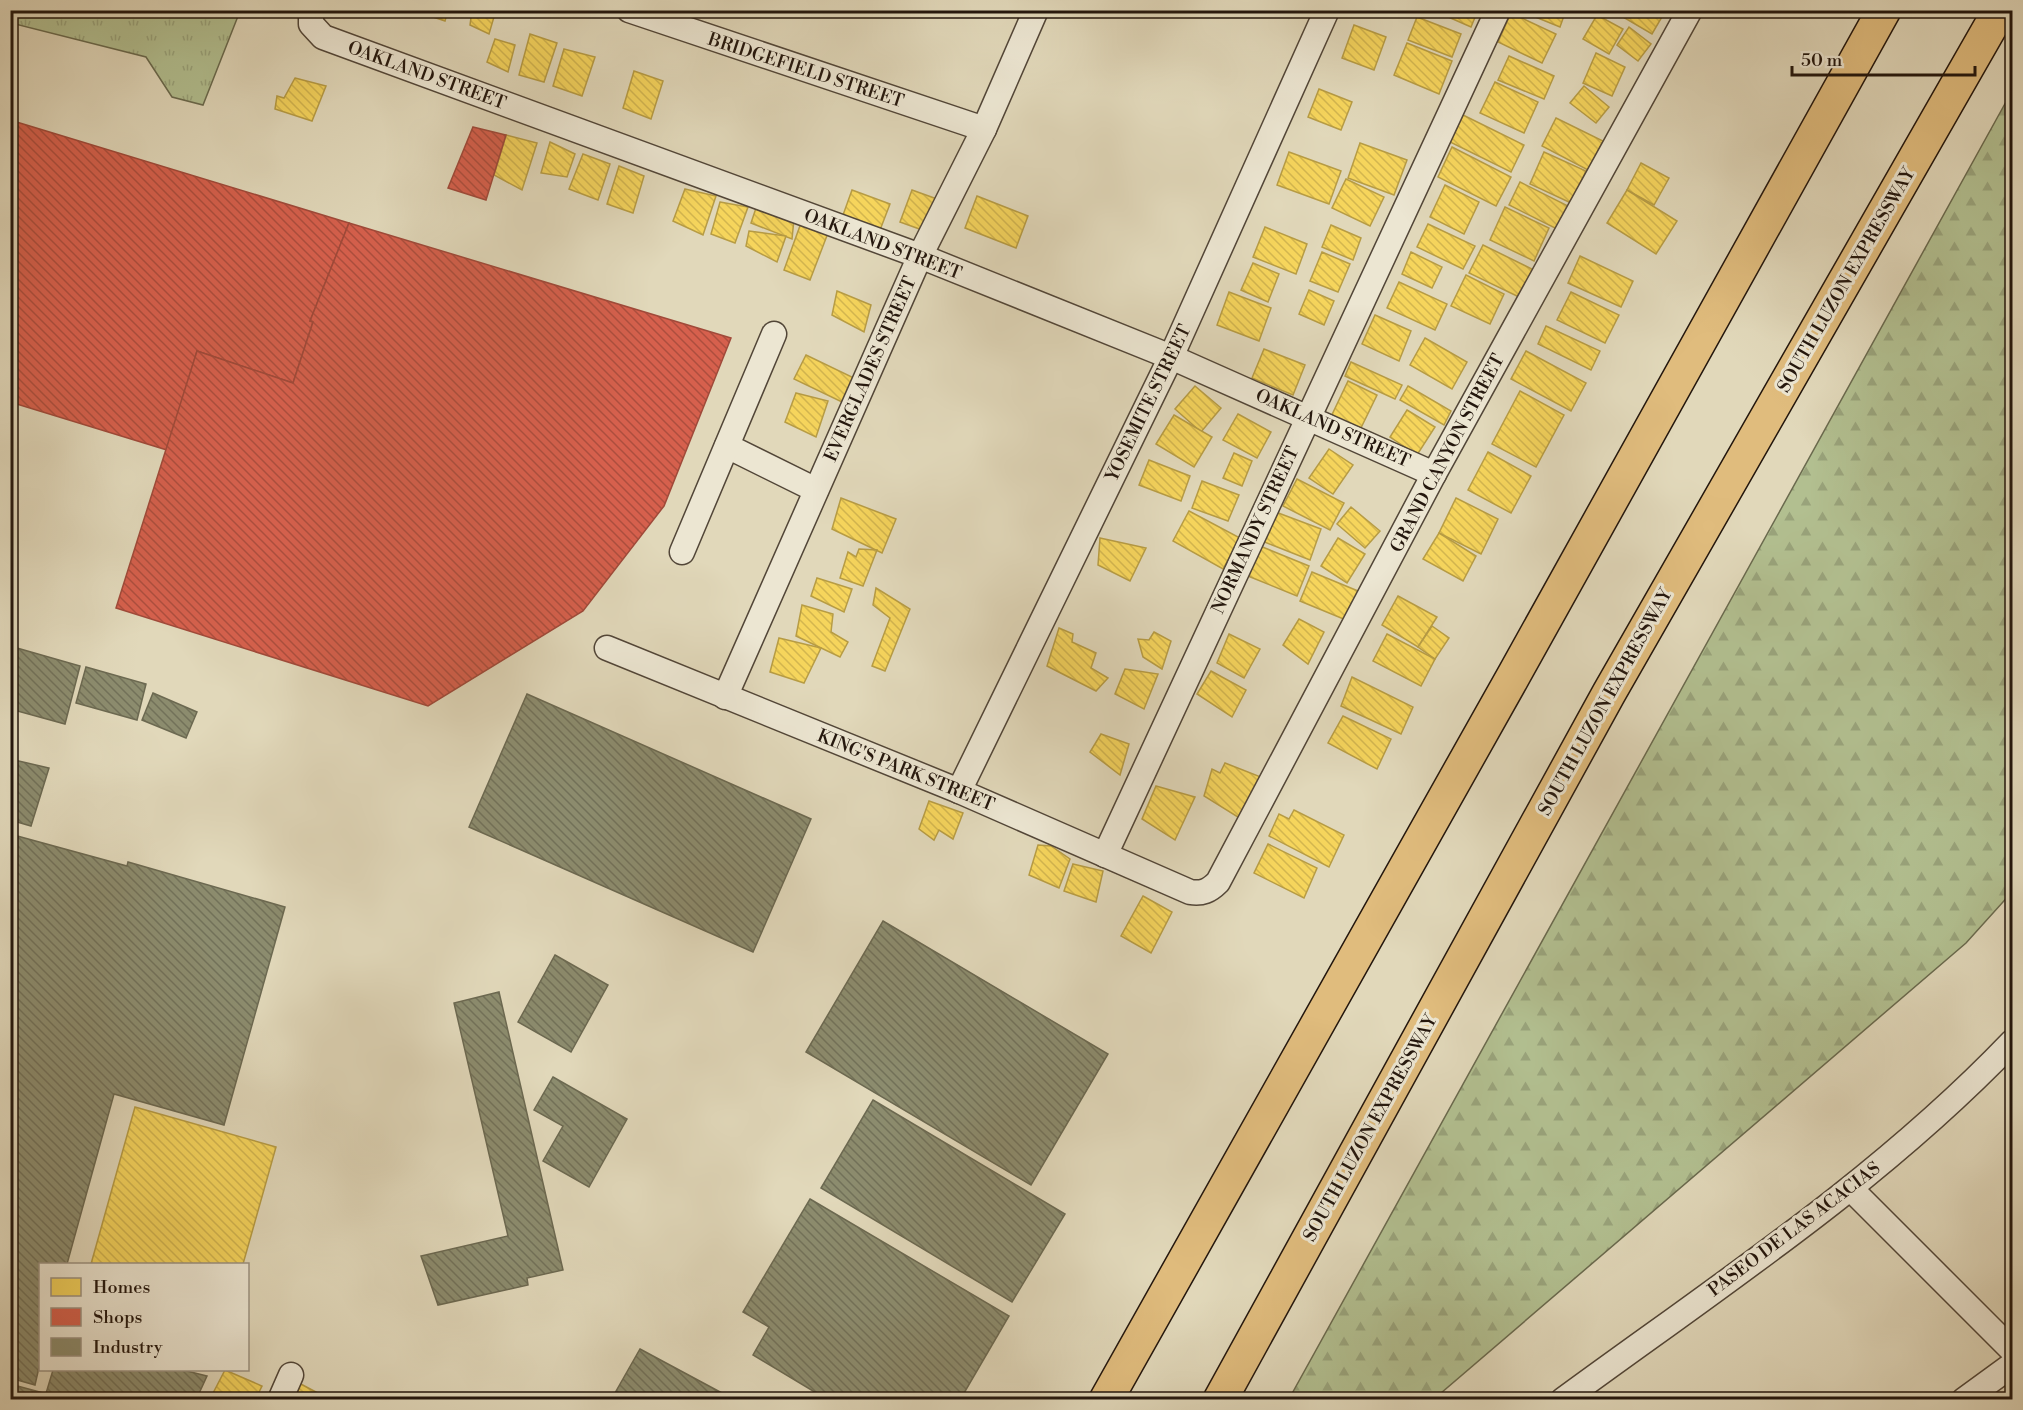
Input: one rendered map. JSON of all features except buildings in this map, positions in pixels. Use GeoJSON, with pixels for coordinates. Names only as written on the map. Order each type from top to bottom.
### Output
{"type":"FeatureCollection","features":[{"type":"Feature","properties":{"kind":"highway"},"geometry":{"type":"LineString","coordinates":[[1106,1400],[1515,674],[1884,10]]}},
{"type":"Feature","properties":{"kind":"highway","name":"SOUTH LUZON EXPRESSWAY"},"geometry":{"type":"LineString","coordinates":[[1220,1400],[1609,693],[2000,10]]}},
{"type":"Feature","properties":{"kind":"street","name":"OAKLAND STREET"},"geometry":{"type":"LineString","coordinates":[[311,10],[311,24],[322,37],[920,256],[1171,357],[1434,474]]}},
{"type":"Feature","properties":{"kind":"street","name":"BRIDGEFIELD STREET"},"geometry":{"type":"LineString","coordinates":[[629,10],[984,129]]}},
{"type":"Feature","properties":{"kind":"street","name":"EVERGLADES STREET"},"geometry":{"type":"LineString","coordinates":[[724,698],[920,256],[984,129],[1036,10]]}},
{"type":"Feature","properties":{"kind":"street","name":"YOSEMITE STREET"},"geometry":{"type":"LineString","coordinates":[[959,790],[1171,357],[1327,10]]}},
{"type":"Feature","properties":{"kind":"street","name":"NORMANDY STREET"},"geometry":{"type":"LineString","coordinates":[[1105,855],[1307,416],[1498,10]]}},
{"type":"Feature","properties":{"kind":"street","name":"GRAND CANYON STREET"},"geometry":{"type":"LineString","coordinates":[[1204,892],[1218,882],[1434,474],[1690,10]]}},
{"type":"Feature","properties":{"kind":"street"},"geometry":{"type":"LineString","coordinates":[[682,552],[774,334]]}},
{"type":"Feature","properties":{"kind":"street"},"geometry":{"type":"LineString","coordinates":[[727,446],[816,490]]}},
{"type":"Feature","properties":{"kind":"street","name":"KING'S PARK STREET"},"geometry":{"type":"LineString","coordinates":[[607,648],[724,698],[959,790],[1190,892],[1204,892]]}},
{"type":"Feature","properties":{"kind":"street","name":"PASEO DE LAS ACACIAS"},"geometry":{"type":"LineString","coordinates":[[1563,1400],[1851,1189],[1928,1124],[2012,1044]]}},
{"type":"Feature","properties":{"kind":"street"},"geometry":{"type":"LineString","coordinates":[[1851,1189],[2013,1350]]}},
{"type":"Feature","properties":{"kind":"street"},"geometry":{"type":"LineString","coordinates":[[1964,1400],[2013,1365]]}},
{"type":"Feature","properties":{"kind":"street"},"geometry":{"type":"LineString","coordinates":[[280,1400],[291,1375]]}},
{"type":"Feature","properties":{"kind":"green space"},"geometry":{"type":"Polygon","coordinates":[[[10,11],[240,11],[203,105],[172,97],[146,57],[11,23],[10,11]]]}},
{"type":"Feature","properties":{"kind":"green space"},"geometry":{"type":"Polygon","coordinates":[[[2012,91],[2012,892],[1966,943],[1434,1399],[1289,1399],[2012,91]]]}}]}
